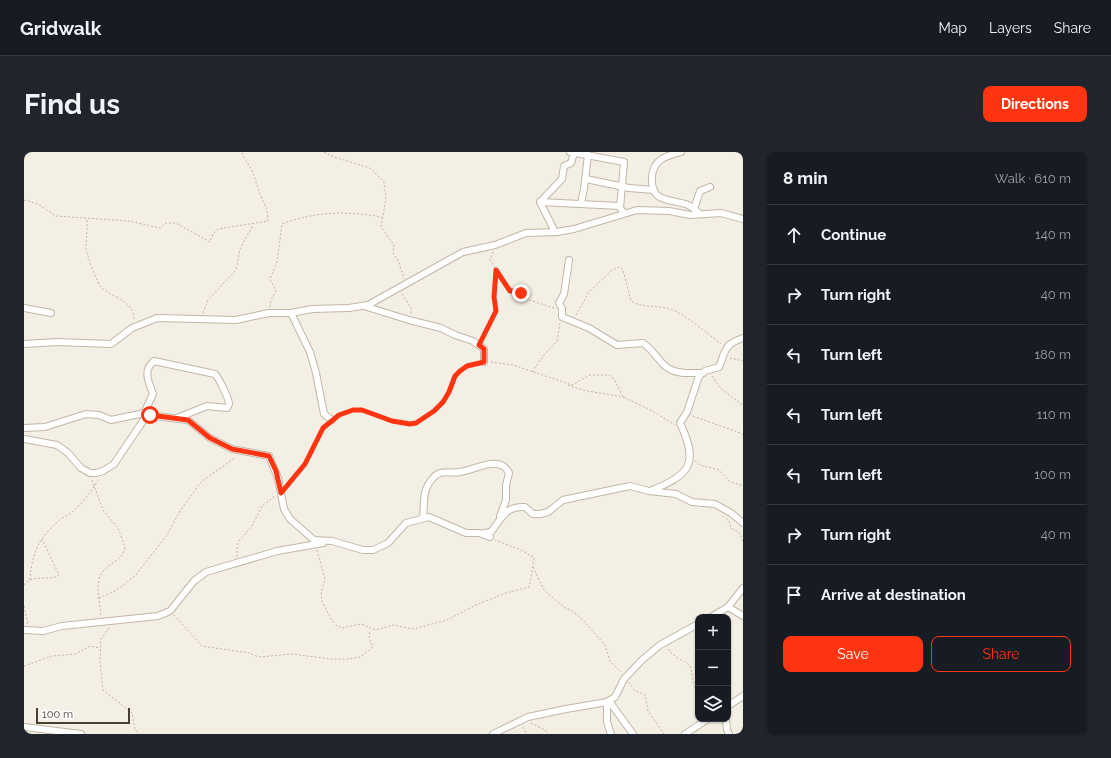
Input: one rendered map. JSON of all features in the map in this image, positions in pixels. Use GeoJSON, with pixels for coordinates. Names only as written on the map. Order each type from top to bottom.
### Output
{"type":"FeatureCollection","features":[{"type":"Feature","properties":{"kind":"street"},"geometry":{"type":"LineString","coordinates":[[570,152],[624,162],[620,206],[624,213]]}},
{"type":"Feature","properties":{"kind":"street"},"geometry":{"type":"LineString","coordinates":[[540,202],[562,179],[564,166],[571,163],[574,152]]}},
{"type":"Feature","properties":{"kind":"street"},"geometry":{"type":"LineString","coordinates":[[681,152],[662,158],[656,163],[652,178],[654,190],[661,198],[689,205],[700,214]]}},
{"type":"Feature","properties":{"kind":"street"},"geometry":{"type":"LineString","coordinates":[[581,203],[586,179],[588,155]]}},
{"type":"Feature","properties":{"kind":"street"},"geometry":{"type":"LineString","coordinates":[[586,179],[621,187],[654,190]]}},
{"type":"Feature","properties":{"kind":"street"},"geometry":{"type":"LineString","coordinates":[[694,209],[700,191],[710,187]]}},
{"type":"Feature","properties":{"kind":"street"},"geometry":{"type":"LineString","coordinates":[[540,202],[620,206]]}},
{"type":"Feature","properties":{"kind":"street"},"geometry":{"type":"LineString","coordinates":[[540,202],[555,232]]}},
{"type":"Feature","properties":{"kind":"street"},"geometry":{"type":"LineString","coordinates":[[24,344],[57,342],[111,344],[132,328],[157,318],[236,320],[312,309],[364,306],[404,284],[430,272],[463,252],[489,246],[526,233],[555,232],[574,229],[624,213],[649,209],[690,215],[721,214],[743,219]]}},
{"type":"Feature","properties":{"kind":"street"},"geometry":{"type":"LineString","coordinates":[[569,260],[563,296],[559,303],[562,309],[562,318],[582,325],[617,345],[643,343],[656,354],[663,364],[676,371],[681,373],[706,372],[719,367],[726,348],[731,342],[743,338]]}},
{"type":"Feature","properties":{"kind":"street"},"geometry":{"type":"LineString","coordinates":[[364,306],[409,320],[442,328],[479,345],[484,349],[484,362]]}},
{"type":"Feature","properties":{"kind":"street"},"geometry":{"type":"LineString","coordinates":[[24,308],[51,313]]}},
{"type":"Feature","properties":{"kind":"street"},"geometry":{"type":"LineString","coordinates":[[290,313],[310,352],[316,372],[324,414],[332,420]]}},
{"type":"Feature","properties":{"kind":"street"},"geometry":{"type":"LineString","coordinates":[[144,420],[144,413],[153,396],[147,376],[148,370],[154,361],[215,374],[220,385],[228,395],[230,404],[227,408],[207,406],[176,419]]}},
{"type":"Feature","properties":{"kind":"street"},"geometry":{"type":"LineString","coordinates":[[649,491],[672,482],[683,474],[689,464],[688,444],[680,423],[706,372]]}},
{"type":"Feature","properties":{"kind":"street"},"geometry":{"type":"LineString","coordinates":[[24,428],[45,427],[86,414],[99,415],[111,420],[144,413]]}},
{"type":"Feature","properties":{"kind":"street"},"geometry":{"type":"LineString","coordinates":[[24,439],[57,445],[68,453],[81,468],[90,473],[106,470],[118,459],[144,420],[150,415],[188,420],[210,438],[232,449],[269,456],[276,471],[284,509],[290,519],[314,540],[332,541],[363,550],[373,550],[388,543],[406,523],[423,518],[434,518],[466,533],[491,532],[504,512],[514,508],[524,506],[533,514],[540,514],[548,512],[563,500],[627,486],[649,491],[676,494],[692,502],[715,504],[731,513],[743,523]]}},
{"type":"Feature","properties":{"kind":"street"},"geometry":{"type":"LineString","coordinates":[[423,518],[423,495],[434,476],[440,472],[461,472],[486,465],[497,464],[504,467],[509,473],[506,485],[506,500],[499,520]]}},
{"type":"Feature","properties":{"kind":"street"},"geometry":{"type":"LineString","coordinates":[[482,533],[490,537]]}},
{"type":"Feature","properties":{"kind":"street"},"geometry":{"type":"LineString","coordinates":[[26,630],[43,630],[101,621],[148,619],[170,611],[194,581],[206,572],[277,551],[332,541]]}},
{"type":"Feature","properties":{"kind":"street"},"geometry":{"type":"LineString","coordinates":[[716,614],[728,607],[743,588]]}},
{"type":"Feature","properties":{"kind":"street"},"geometry":{"type":"LineString","coordinates":[[728,607],[743,616]]}},
{"type":"Feature","properties":{"kind":"street"},"geometry":{"type":"LineString","coordinates":[[493,734],[526,718],[566,708],[608,702],[615,697],[627,676],[642,660],[664,643],[695,626]]}},
{"type":"Feature","properties":{"kind":"street"},"geometry":{"type":"LineString","coordinates":[[731,704],[743,696]]}},
{"type":"Feature","properties":{"kind":"street"},"geometry":{"type":"LineString","coordinates":[[608,702],[607,722],[611,734]]}},
{"type":"Feature","properties":{"kind":"street"},"geometry":{"type":"LineString","coordinates":[[608,702],[633,734]]}},
{"type":"Feature","properties":{"kind":"street"},"geometry":{"type":"LineString","coordinates":[[685,734],[703,722]]}},
{"type":"Feature","properties":{"kind":"street"},"geometry":{"type":"LineString","coordinates":[[726,722],[726,730],[729,734]]}},
{"type":"Feature","properties":{"kind":"street"},"geometry":{"type":"LineString","coordinates":[[24,727],[81,734]]}},
{"type":"Feature","properties":{"kind":"path"},"geometry":{"type":"LineString","coordinates":[[24,200],[38,204],[56,216],[129,221],[160,228],[166,223],[176,223],[210,242],[213,234],[218,228],[267,222],[268,216],[252,170],[242,152]]}},
{"type":"Feature","properties":{"kind":"path"},"geometry":{"type":"LineString","coordinates":[[324,152],[334,157],[367,166],[382,180],[386,191],[381,227],[394,245],[393,253],[399,262],[404,284],[403,298],[412,310],[409,320]]}},
{"type":"Feature","properties":{"kind":"path"},"geometry":{"type":"LineString","coordinates":[[271,314],[270,302],[276,291],[270,279],[277,262],[282,224],[304,217],[344,212],[382,217]]}},
{"type":"Feature","properties":{"kind":"path"},"geometry":{"type":"LineString","coordinates":[[87,219],[88,238],[86,250],[94,275],[102,289],[124,301],[131,310],[134,317],[132,328]]}},
{"type":"Feature","properties":{"kind":"path"},"geometry":{"type":"LineString","coordinates":[[204,318],[203,310],[206,302],[236,270],[240,249],[253,224]]}},
{"type":"Feature","properties":{"kind":"path"},"geometry":{"type":"LineString","coordinates":[[489,246],[493,252],[490,259],[510,291],[518,291],[529,300],[562,309]]}},
{"type":"Feature","properties":{"kind":"path"},"geometry":{"type":"LineString","coordinates":[[582,325],[577,320],[577,313],[583,305],[589,292],[612,270],[619,267],[623,270],[630,302],[635,304],[664,307],[676,311],[726,348]]}},
{"type":"Feature","properties":{"kind":"path"},"geometry":{"type":"LineString","coordinates":[[479,345],[496,311],[494,297],[496,270]]}},
{"type":"Feature","properties":{"kind":"path"},"geometry":{"type":"LineString","coordinates":[[532,373],[544,356],[557,342],[562,318]]}},
{"type":"Feature","properties":{"kind":"path"},"geometry":{"type":"LineString","coordinates":[[723,356],[743,361]]}},
{"type":"Feature","properties":{"kind":"path"},"geometry":{"type":"LineString","coordinates":[[234,564],[239,540],[252,526],[262,506],[281,493],[305,464],[323,428],[332,420],[339,415],[353,410],[362,410],[392,421],[410,424],[416,423],[434,411],[443,402],[449,392],[455,376],[467,366],[484,362],[502,362],[586,392],[609,393],[649,408],[663,419],[684,431]]}},
{"type":"Feature","properties":{"kind":"path"},"geometry":{"type":"LineString","coordinates":[[706,372],[721,389],[743,405]]}},
{"type":"Feature","properties":{"kind":"path"},"geometry":{"type":"LineString","coordinates":[[566,384],[576,384],[584,377],[595,374],[609,375],[614,379],[622,395],[627,399]]}},
{"type":"Feature","properties":{"kind":"path"},"geometry":{"type":"LineString","coordinates":[[685,415],[719,424],[743,434]]}},
{"type":"Feature","properties":{"kind":"path"},"geometry":{"type":"LineString","coordinates":[[99,598],[110,594],[131,580],[166,536],[182,508],[201,482],[244,452]]}},
{"type":"Feature","properties":{"kind":"path"},"geometry":{"type":"LineString","coordinates":[[689,454],[700,465],[718,470],[729,481],[743,486]]}},
{"type":"Feature","properties":{"kind":"path"},"geometry":{"type":"LineString","coordinates":[[30,580],[31,561],[42,538],[47,531],[74,511],[106,470]]}},
{"type":"Feature","properties":{"kind":"path"},"geometry":{"type":"LineString","coordinates":[[94,486],[103,510],[118,528],[125,547],[122,555],[101,574],[99,598],[101,621]]}},
{"type":"Feature","properties":{"kind":"path"},"geometry":{"type":"LineString","coordinates":[[723,516],[729,521],[732,528],[740,533],[743,543]]}},
{"type":"Feature","properties":{"kind":"path"},"geometry":{"type":"LineString","coordinates":[[317,544],[317,555],[324,579],[321,597],[332,620],[337,626],[342,628],[361,624],[371,629],[380,630],[393,625],[413,629],[448,620],[476,605],[506,593],[528,588],[530,585],[535,560],[529,555],[490,537]]}},
{"type":"Feature","properties":{"kind":"path"},"geometry":{"type":"LineString","coordinates":[[24,584],[30,580],[56,578],[60,574],[42,538]]}},
{"type":"Feature","properties":{"kind":"path"},"geometry":{"type":"LineString","coordinates":[[533,566],[544,590],[564,607],[571,610],[583,620],[605,645],[610,661],[627,676],[634,690],[644,695],[648,712],[664,734]]}},
{"type":"Feature","properties":{"kind":"path"},"geometry":{"type":"LineString","coordinates":[[24,606],[29,621],[26,630]]}},
{"type":"Feature","properties":{"kind":"path"},"geometry":{"type":"LineString","coordinates":[[170,611],[202,646],[249,653],[259,657],[292,654],[331,659],[360,657],[373,647],[369,638],[371,629]]}},
{"type":"Feature","properties":{"kind":"path"},"geometry":{"type":"LineString","coordinates":[[117,620],[102,637],[101,648],[103,690],[132,713],[135,729],[139,734]]}},
{"type":"Feature","properties":{"kind":"path"},"geometry":{"type":"LineString","coordinates":[[664,643],[675,657],[688,664],[691,668],[692,682],[695,687]]}},
{"type":"Feature","properties":{"kind":"path"},"geometry":{"type":"LineString","coordinates":[[24,666],[52,656],[75,654],[90,646],[101,648]]}},
{"type":"Feature","properties":{"kind":"path"},"geometry":{"type":"LineString","coordinates":[[526,718],[548,734]]}},
{"type":"Feature","properties":{"kind":"path"},"geometry":{"type":"LineString","coordinates":[[518,722],[527,734]]}},
{"type":"Feature","properties":{"kind":"route"},"geometry":{"type":"LineString","coordinates":[[150,415],[188,420],[201,429],[210,438],[232,449],[241,452],[269,456],[276,471],[281,493],[305,464],[323,428],[339,415],[353,410],[362,410],[392,421],[410,424],[416,423],[434,411],[443,402],[449,392],[455,376],[460,371],[467,366],[484,362],[484,349],[479,345],[496,311],[494,304],[494,280],[496,270],[510,291],[515,290],[521,293]]}}]}
